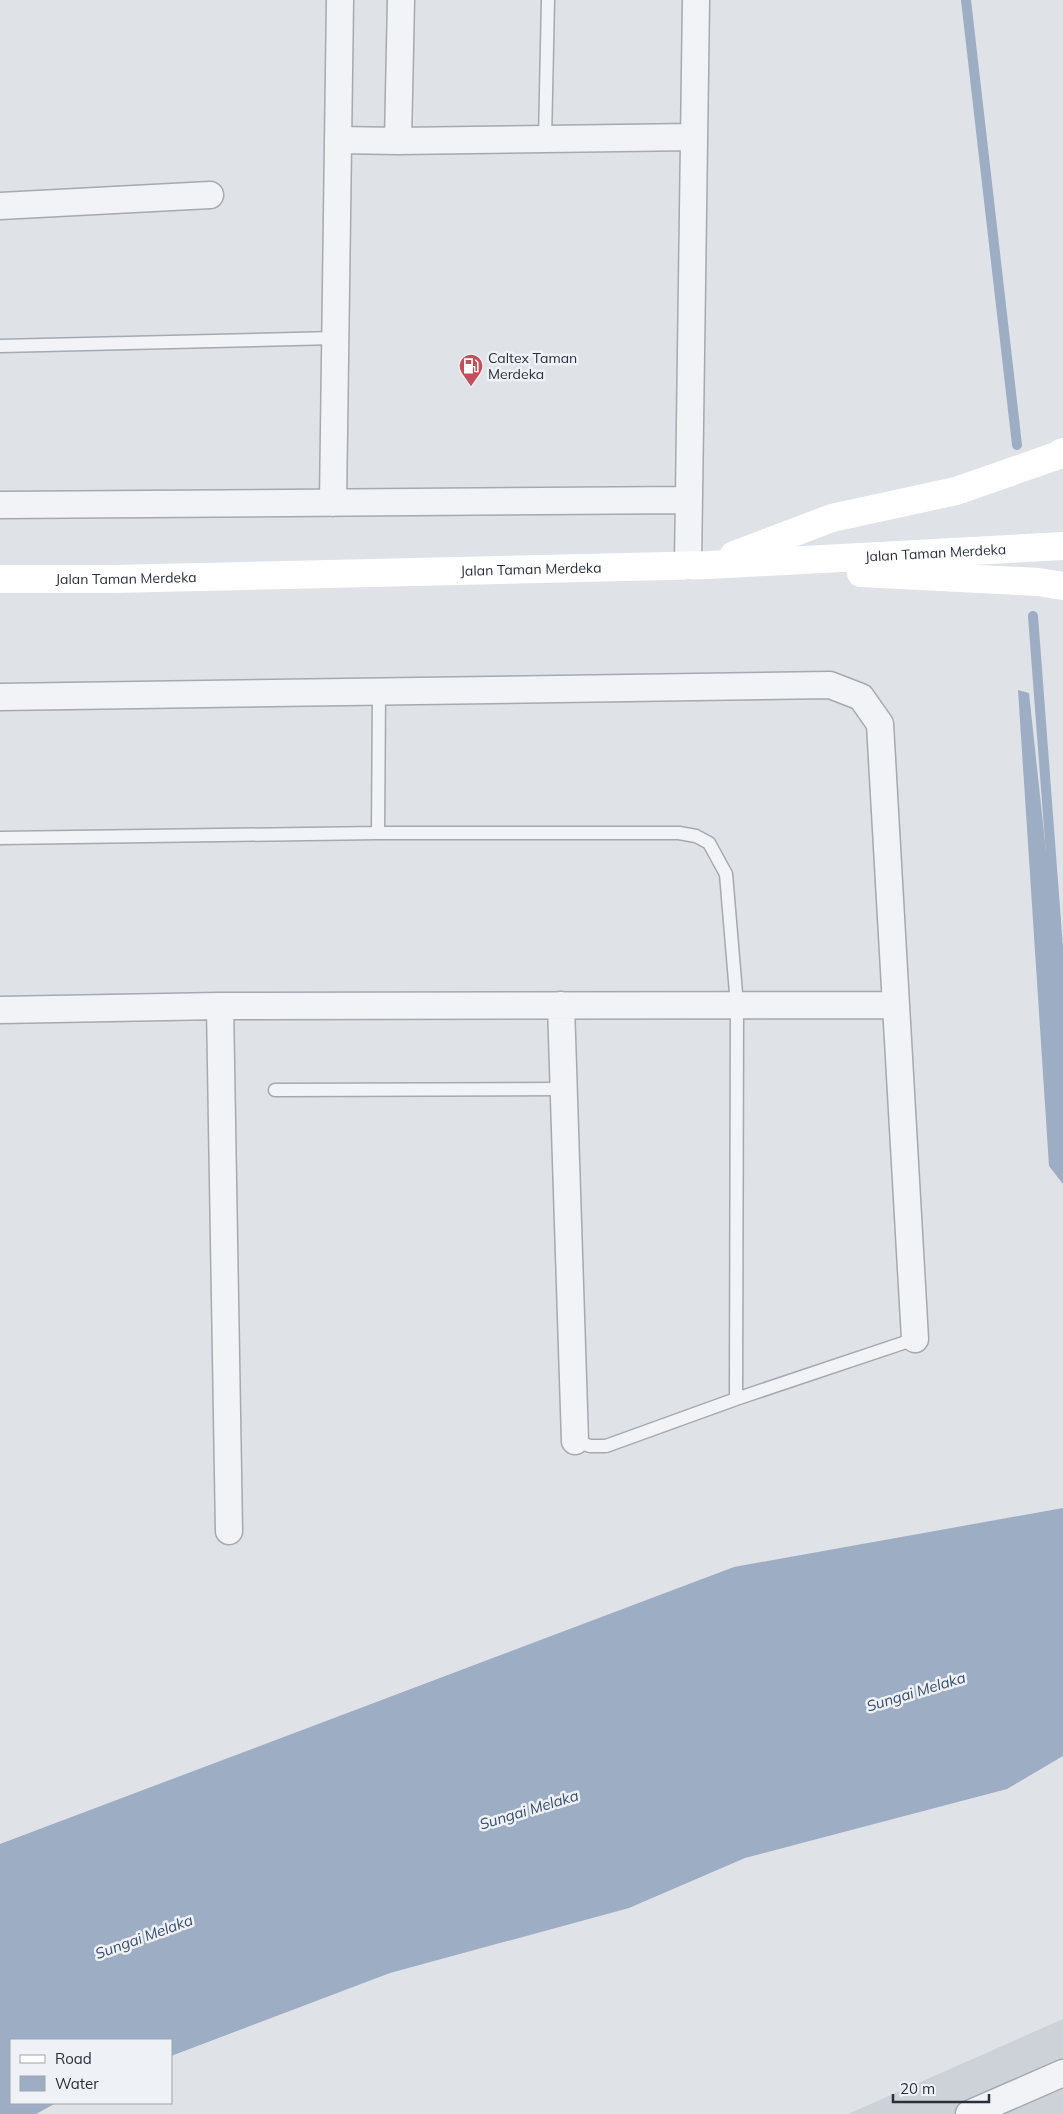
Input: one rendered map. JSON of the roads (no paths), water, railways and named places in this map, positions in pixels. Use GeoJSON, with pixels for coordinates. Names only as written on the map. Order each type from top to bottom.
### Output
{"type":"FeatureCollection","features":[{"type":"Feature","properties":{"kind":"main road"},"geometry":{"type":"LineString","coordinates":[[698,565],[832,518],[956,491],[1063,452]]}},
{"type":"Feature","properties":{"kind":"main road","name":"Jalan Taman Merdeka"},"geometry":{"type":"LineString","coordinates":[[0,579],[113,579],[698,565],[1063,546]]}},
{"type":"Feature","properties":{"kind":"main road"},"geometry":{"type":"LineString","coordinates":[[698,565],[1028,581],[1063,586]]}},
{"type":"Feature","properties":{"kind":"street"},"geometry":{"type":"LineString","coordinates":[[333,503],[340,0]]}},
{"type":"Feature","properties":{"kind":"street"},"geometry":{"type":"LineString","coordinates":[[398,142],[401,0]]}},
{"type":"Feature","properties":{"kind":"street"},"geometry":{"type":"LineString","coordinates":[[696,0],[689,500],[698,565]]}},
{"type":"Feature","properties":{"kind":"street"},"geometry":{"type":"LineString","coordinates":[[338,140],[398,142],[694,137]]}},
{"type":"Feature","properties":{"kind":"street"},"geometry":{"type":"LineString","coordinates":[[0,206],[210,195]]}},
{"type":"Feature","properties":{"kind":"street"},"geometry":{"type":"LineString","coordinates":[[0,505],[689,500]]}},
{"type":"Feature","properties":{"kind":"street"},"geometry":{"type":"LineString","coordinates":[[0,697],[830,685],[861,697],[880,724],[915,1339]]}},
{"type":"Feature","properties":{"kind":"street"},"geometry":{"type":"LineString","coordinates":[[561,1005],[576,1441]]}},
{"type":"Feature","properties":{"kind":"street"},"geometry":{"type":"LineString","coordinates":[[0,1010],[220,1006],[896,1005]]}},
{"type":"Feature","properties":{"kind":"street"},"geometry":{"type":"LineString","coordinates":[[220,1006],[229,1531]]}},
{"type":"Feature","properties":{"kind":"street"},"geometry":{"type":"LineString","coordinates":[[970,2114],[1063,2073]]}},
{"type":"Feature","properties":{"kind":"lane"},"geometry":{"type":"LineString","coordinates":[[545,139],[548,0]]}},
{"type":"Feature","properties":{"kind":"lane"},"geometry":{"type":"LineString","coordinates":[[0,346],[335,338]]}},
{"type":"Feature","properties":{"kind":"lane"},"geometry":{"type":"LineString","coordinates":[[378,833],[379,692]]}},
{"type":"Feature","properties":{"kind":"lane"},"geometry":{"type":"LineString","coordinates":[[0,838],[378,833],[679,833],[696,836],[708,843],[726,874],[737,1005],[736,1399]]}},
{"type":"Feature","properties":{"kind":"lane"},"geometry":{"type":"LineString","coordinates":[[275,1090],[563,1089]]}},
{"type":"Feature","properties":{"kind":"lane"},"geometry":{"type":"LineString","coordinates":[[576,1441],[590,1446],[606,1446],[736,1399],[915,1339]]}},
{"type":"Feature","properties":{"kind":"water"},"geometry":{"type":"Polygon","coordinates":[[[1018,690],[1029,693],[1063,1010],[1063,1184],[1049,1166],[1018,690]]]}},
{"type":"Feature","properties":{"kind":"water","name":"Sungai Melaka"},"geometry":{"type":"Polygon","coordinates":[[[1063,1508],[1063,1756],[1007,1789],[745,1858],[629,1908],[390,1973],[172,2056],[172,2039],[10,2039],[10,2104],[54,2104],[36,2114],[0,2114],[0,1844],[734,1567],[1063,1508]]]}},
{"type":"Feature","properties":{"kind":"waterway"},"geometry":{"type":"LineString","coordinates":[[966,0],[1017,445]]}},
{"type":"Feature","properties":{"kind":"waterway"},"geometry":{"type":"LineString","coordinates":[[1033,616],[1063,1014]]}},
{"type":"Feature","properties":{"kind":"place","name":"Caltex Taman Merdeka"},"geometry":{"type":"Point","coordinates":[471,387]}}]}
